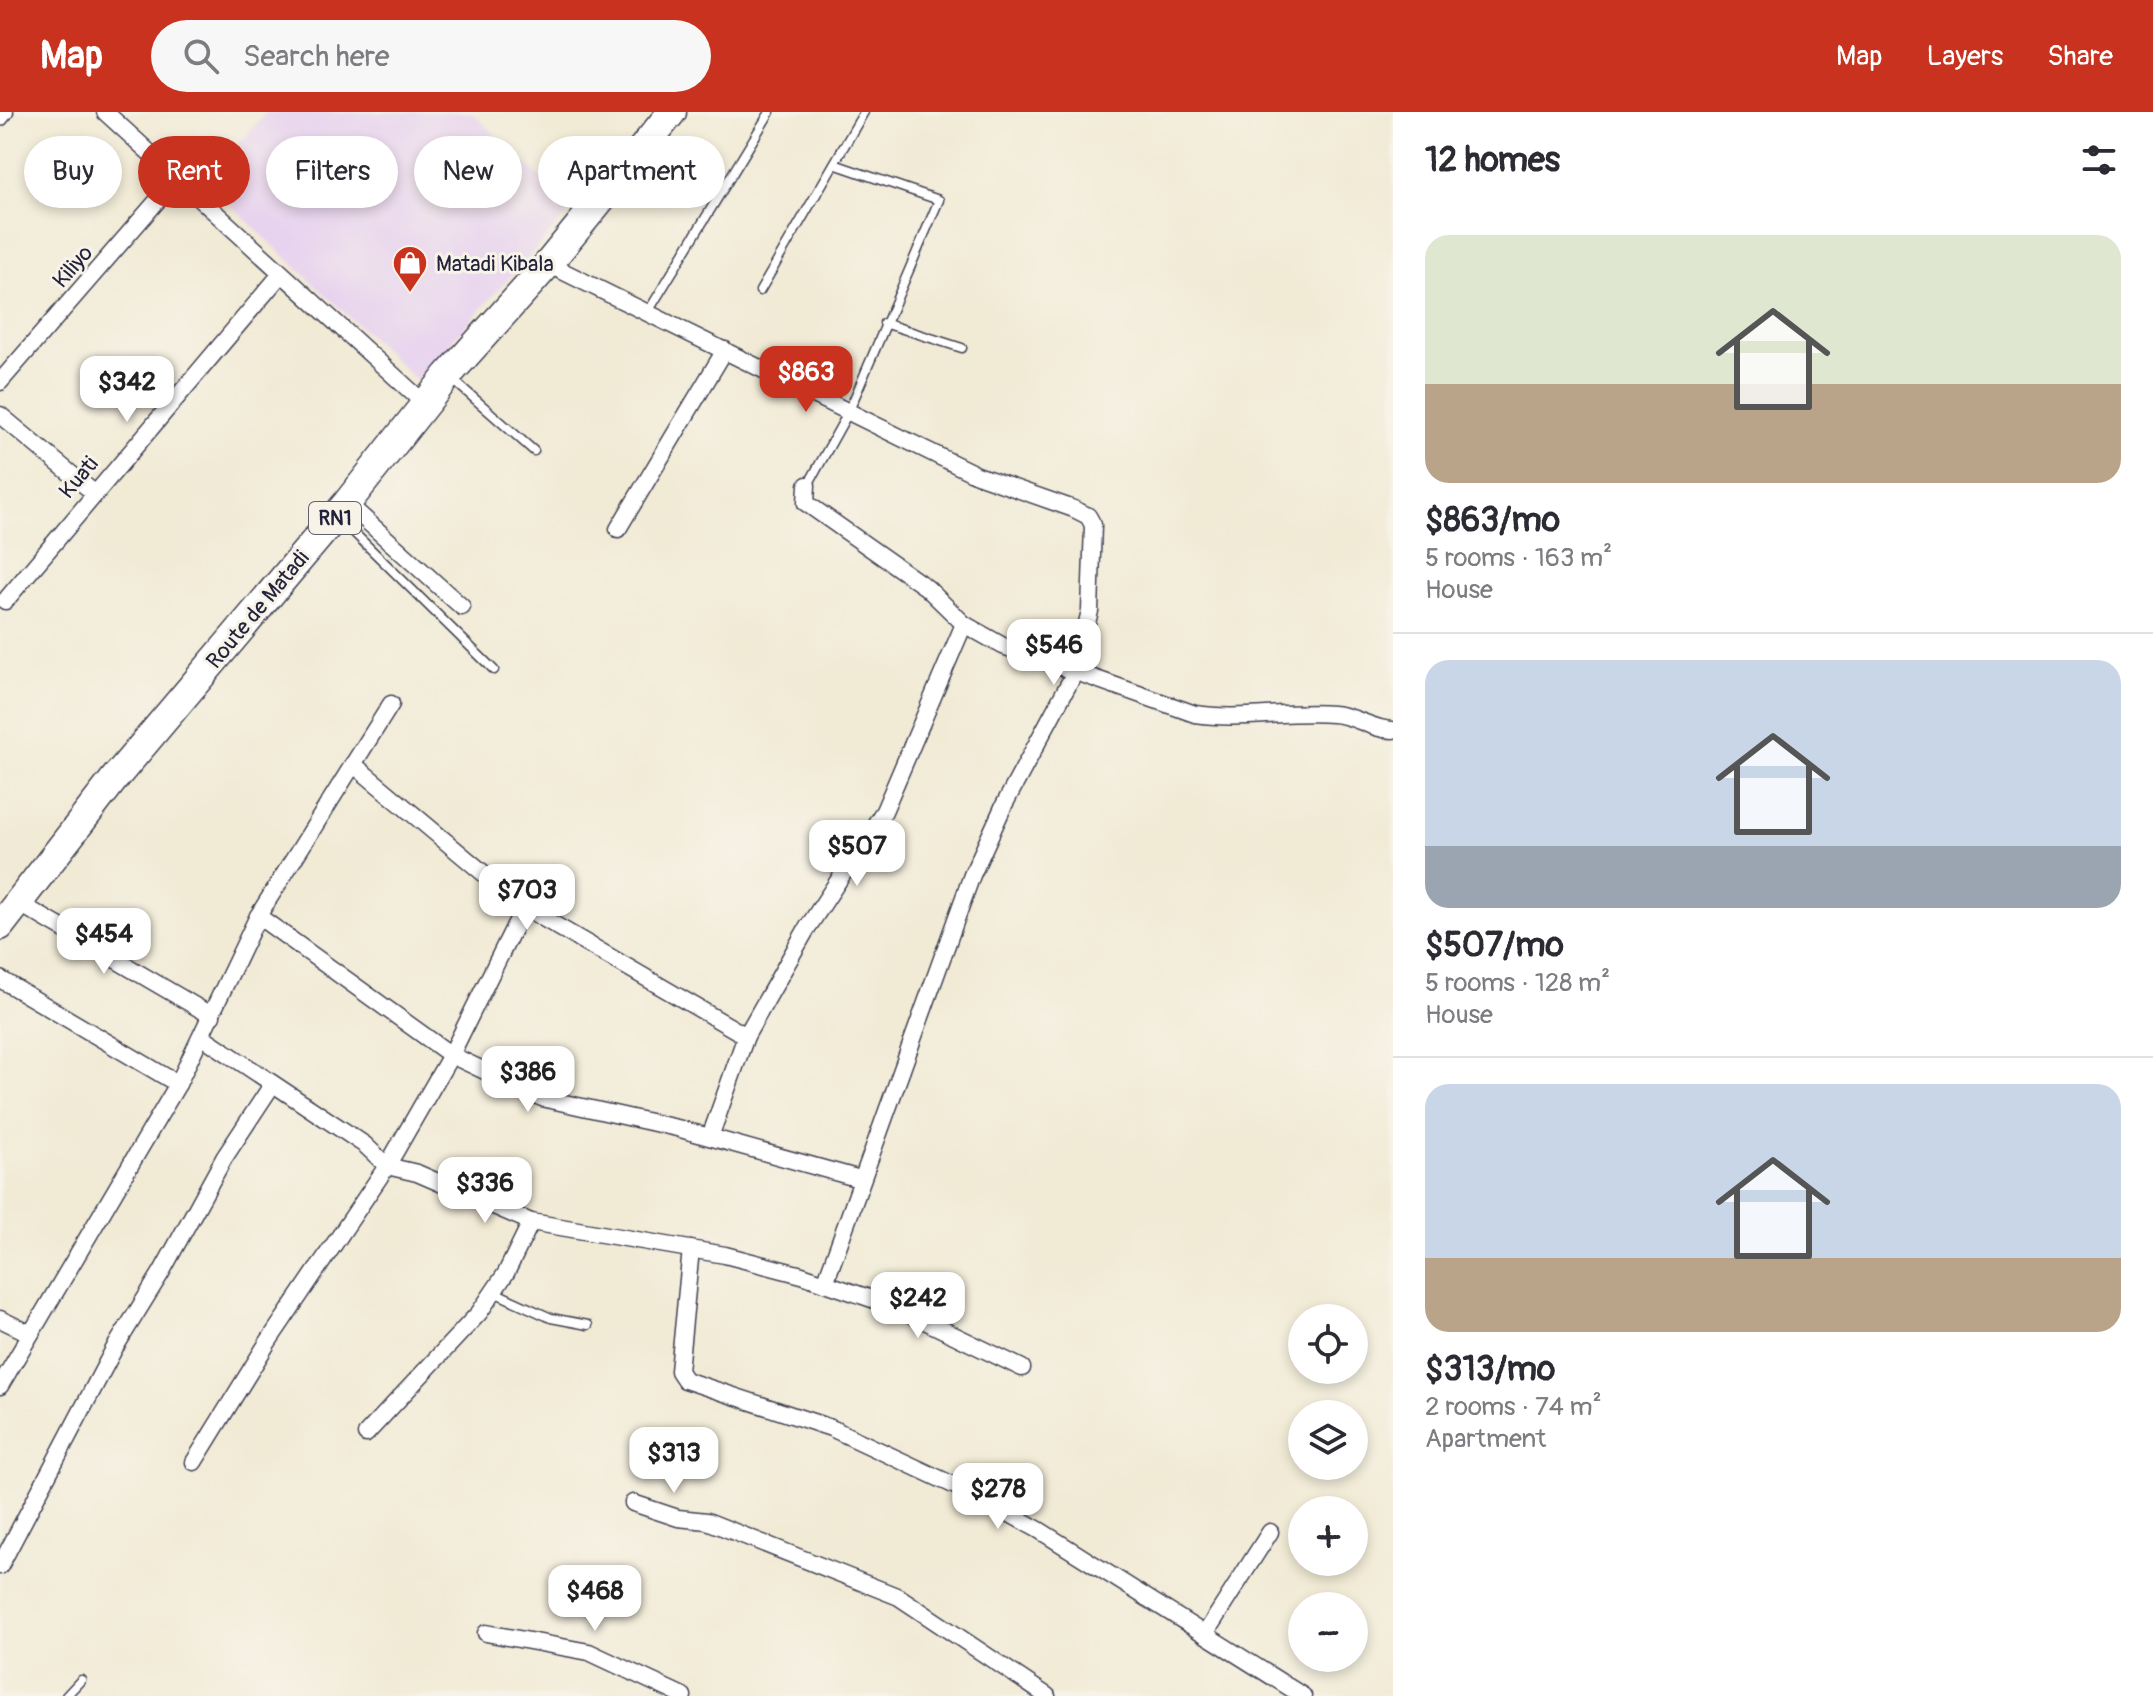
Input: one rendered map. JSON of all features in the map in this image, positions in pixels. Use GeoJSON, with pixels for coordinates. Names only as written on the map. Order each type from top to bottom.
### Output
{"type":"FeatureCollection","features":[{"type":"Feature","properties":{"kind":"highway","name":"Route de Matadi"},"geometry":{"type":"LineString","coordinates":[[0,926],[183,696],[342,510],[448,375],[548,264],[672,112]]}},
{"type":"Feature","properties":{"kind":"street"},"geometry":{"type":"LineString","coordinates":[[0,118],[5,112]]}},
{"type":"Feature","properties":{"kind":"street"},"geometry":{"type":"LineString","coordinates":[[105,112],[138,142]]}},
{"type":"Feature","properties":{"kind":"street","name":"Kiliyo"},"geometry":{"type":"LineString","coordinates":[[0,382],[151,208]]}},
{"type":"Feature","properties":{"kind":"street"},"geometry":{"type":"LineString","coordinates":[[210,208],[426,405]]}},
{"type":"Feature","properties":{"kind":"street"},"geometry":{"type":"LineString","coordinates":[[548,264],[977,475],[1088,516],[1093,525],[1094,568],[1090,611],[1074,674],[983,850],[860,1179],[825,1283]]}},
{"type":"Feature","properties":{"kind":"street","name":"Kuati"},"geometry":{"type":"LineString","coordinates":[[5,601],[281,274]]}},
{"type":"Feature","properties":{"kind":"street"},"geometry":{"type":"LineString","coordinates":[[618,529],[725,350]]}},
{"type":"Feature","properties":{"kind":"street"},"geometry":{"type":"LineString","coordinates":[[0,415],[94,493]]}},
{"type":"Feature","properties":{"kind":"street"},"geometry":{"type":"LineString","coordinates":[[807,485],[806,503],[927,588],[964,624],[1003,646],[1074,674],[1195,714],[1221,718],[1281,712],[1335,714],[1393,730]]}},
{"type":"Feature","properties":{"kind":"street"},"geometry":{"type":"LineString","coordinates":[[342,510],[462,607]]}},
{"type":"Feature","properties":{"kind":"street"},"geometry":{"type":"LineString","coordinates":[[710,1137],[746,1036],[806,930],[884,811],[964,624]]}},
{"type":"Feature","properties":{"kind":"street"},"geometry":{"type":"LineString","coordinates":[[0,1386],[178,1084],[258,916],[391,704]]}},
{"type":"Feature","properties":{"kind":"street"},"geometry":{"type":"LineString","coordinates":[[353,764],[524,907],[746,1036]]}},
{"type":"Feature","properties":{"kind":"street"},"geometry":{"type":"LineString","coordinates":[[17,902],[212,1016]]}},
{"type":"Feature","properties":{"kind":"street"},"geometry":{"type":"LineString","coordinates":[[194,1462],[268,1342],[387,1166],[451,1055],[524,907]]}},
{"type":"Feature","properties":{"kind":"street"},"geometry":{"type":"LineString","coordinates":[[258,916],[451,1055],[542,1098],[710,1137],[860,1179]]}},
{"type":"Feature","properties":{"kind":"street"},"geometry":{"type":"LineString","coordinates":[[0,979],[178,1084]]}},
{"type":"Feature","properties":{"kind":"street"},"geometry":{"type":"LineString","coordinates":[[203,1037],[365,1145],[387,1166],[417,1173],[531,1222],[761,1263],[825,1283],[915,1315],[1022,1368]]}},
{"type":"Feature","properties":{"kind":"street"},"geometry":{"type":"LineString","coordinates":[[0,1566],[114,1349],[161,1273],[224,1158],[272,1085]]}},
{"type":"Feature","properties":{"kind":"street"},"geometry":{"type":"LineString","coordinates":[[366,1434],[479,1313],[531,1222]]}},
{"type":"Feature","properties":{"kind":"street"},"geometry":{"type":"LineString","coordinates":[[691,1249],[679,1371],[685,1380],[831,1428],[979,1497],[1039,1530],[1303,1696]]}},
{"type":"Feature","properties":{"kind":"street"},"geometry":{"type":"LineString","coordinates":[[0,1319],[29,1333]]}},
{"type":"Feature","properties":{"kind":"street"},"geometry":{"type":"LineString","coordinates":[[633,1503],[678,1518],[707,1521],[884,1590],[918,1608],[1047,1696]]}},
{"type":"Feature","properties":{"kind":"street"},"geometry":{"type":"LineString","coordinates":[[1205,1634],[1270,1532]]}},
{"type":"Feature","properties":{"kind":"street"},"geometry":{"type":"LineString","coordinates":[[486,1633],[589,1652],[683,1696]]}},
{"type":"Feature","properties":{"kind":"lane"},"geometry":{"type":"LineString","coordinates":[[648,312],[770,112]]}},
{"type":"Feature","properties":{"kind":"lane"},"geometry":{"type":"LineString","coordinates":[[760,291],[864,112]]}},
{"type":"Feature","properties":{"kind":"lane"},"geometry":{"type":"LineString","coordinates":[[807,485],[848,413],[939,200],[834,164]]}},
{"type":"Feature","properties":{"kind":"lane"},"geometry":{"type":"LineString","coordinates":[[884,323],[962,348]]}},
{"type":"Feature","properties":{"kind":"lane"},"geometry":{"type":"LineString","coordinates":[[448,375],[534,451]]}},
{"type":"Feature","properties":{"kind":"lane"},"geometry":{"type":"LineString","coordinates":[[342,510],[494,670]]}},
{"type":"Feature","properties":{"kind":"lane"},"geometry":{"type":"LineString","coordinates":[[493,1292],[551,1318],[588,1325]]}},
{"type":"Feature","properties":{"kind":"lane"},"geometry":{"type":"LineString","coordinates":[[66,1696],[81,1680]]}},
{"type":"Feature","properties":{"kind":"shaded area","name":"Matadi Kibala"},"geometry":{"type":"Polygon","coordinates":[[[267,112],[471,112],[496,136],[414,136],[414,208],[522,208],[522,160],[538,175],[538,208],[573,208],[416,380],[234,208],[250,208],[250,136],[245,136],[267,112]]]}},
{"type":"Feature","properties":{"kind":"place","name":"Matadi Kibala"},"geometry":{"type":"Point","coordinates":[410,294]}}]}
